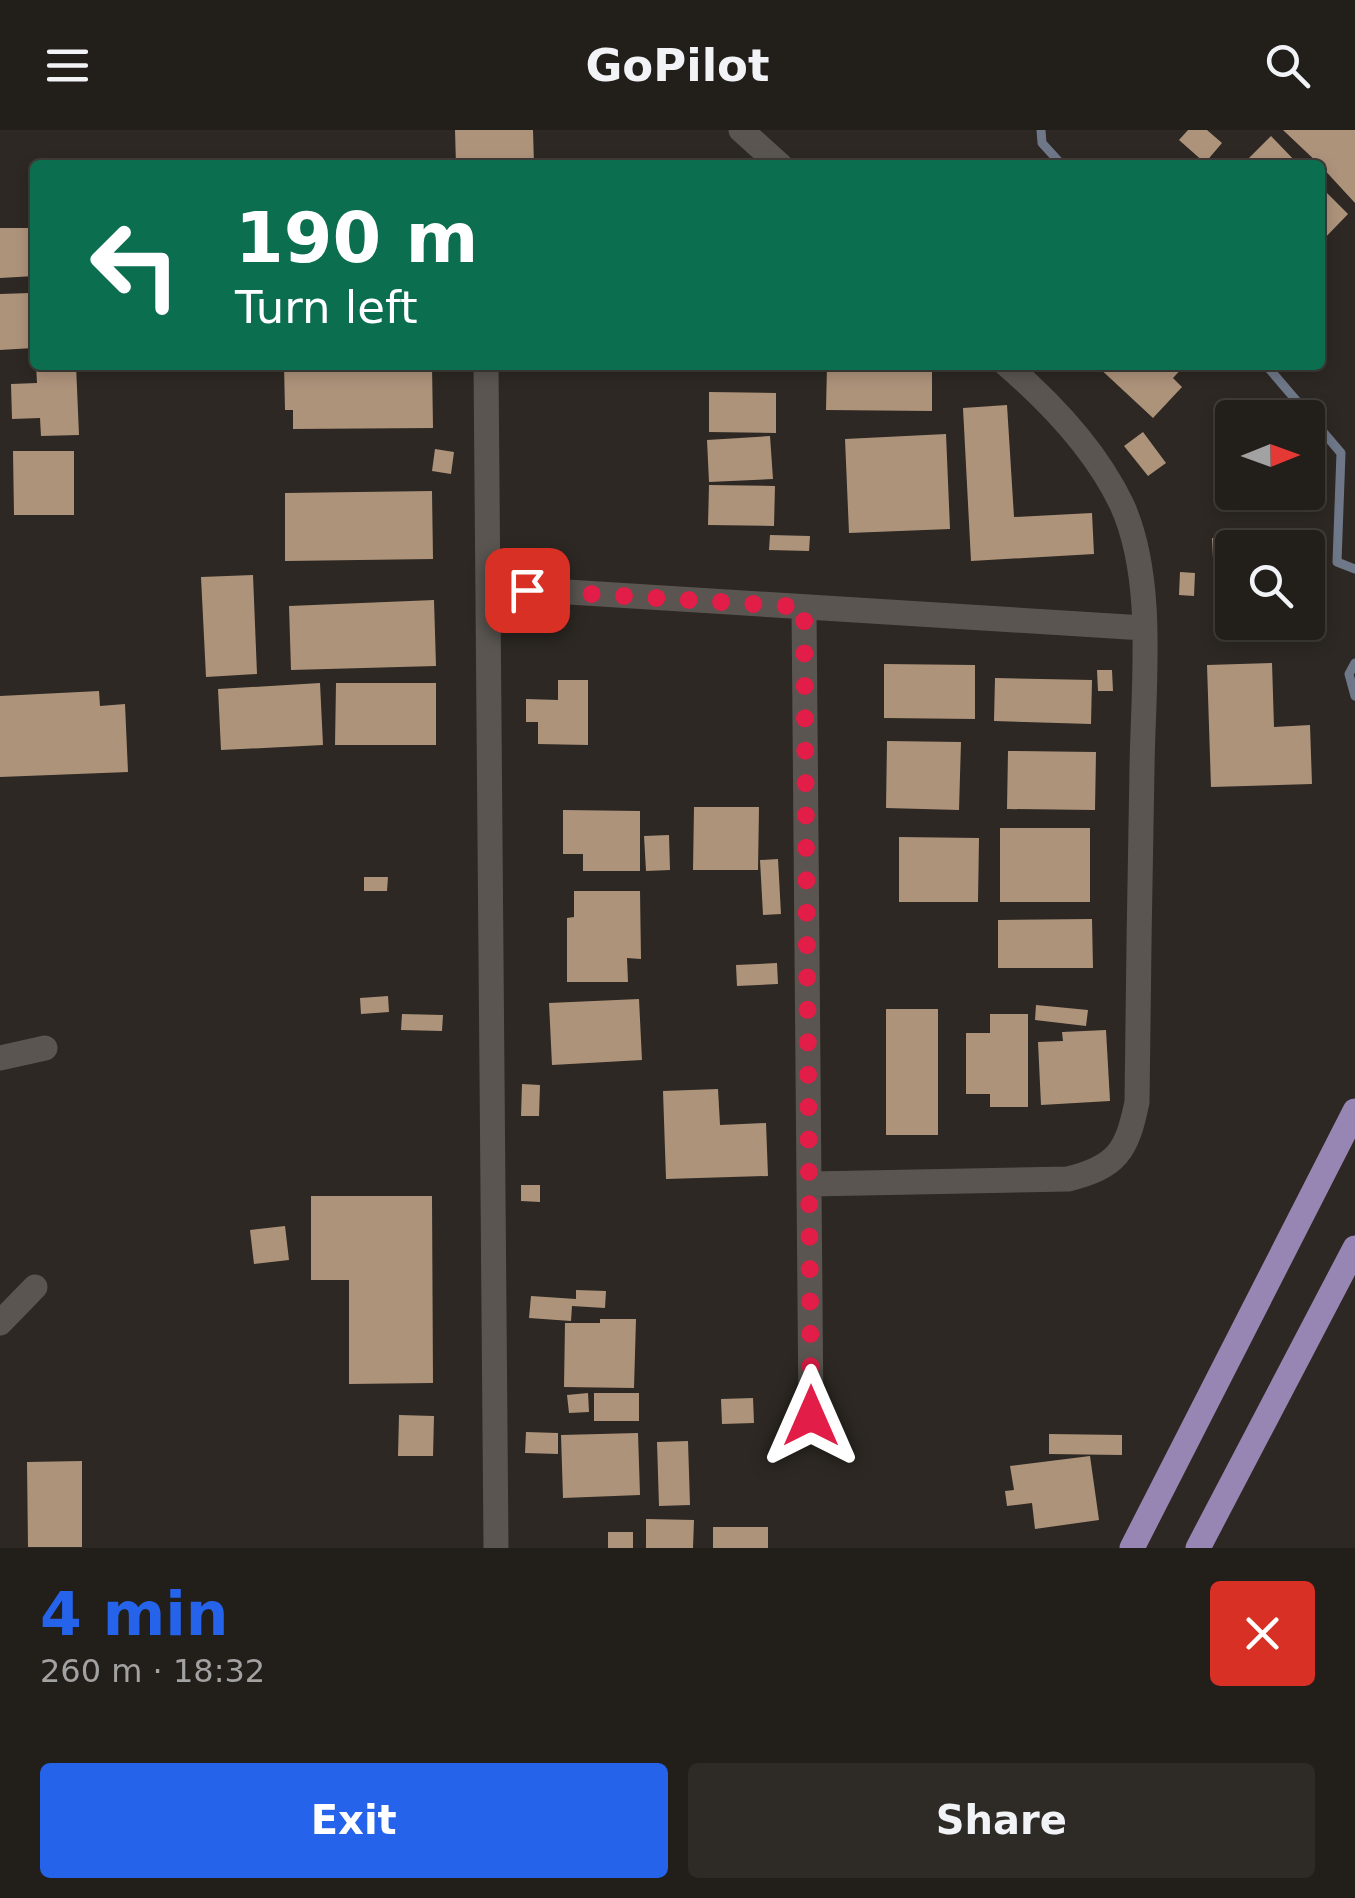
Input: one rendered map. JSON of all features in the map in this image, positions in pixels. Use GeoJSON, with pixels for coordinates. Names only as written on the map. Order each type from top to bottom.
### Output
{"type":"FeatureCollection","features":[{"type":"Feature","properties":{"kind":"main road"},"geometry":{"type":"LineString","coordinates":[[1132,1548],[1355,1112]]}},
{"type":"Feature","properties":{"kind":"main road"},"geometry":{"type":"LineString","coordinates":[[1198,1548],[1355,1248]]}},
{"type":"Feature","properties":{"kind":"street"},"geometry":{"type":"LineString","coordinates":[[740,130],[774,160]]}},
{"type":"Feature","properties":{"kind":"street"},"geometry":{"type":"LineString","coordinates":[[486,370],[496,1548]]}},
{"type":"Feature","properties":{"kind":"street"},"geometry":{"type":"LineString","coordinates":[[811,1184],[1068,1179],[1096,1172],[1117,1158],[1131,1134],[1137,1102],[1144,628],[1134,538],[1105,474],[1071,427],[1012,370]]}},
{"type":"Feature","properties":{"kind":"street"},"geometry":{"type":"LineString","coordinates":[[488,587],[1144,628]]}},
{"type":"Feature","properties":{"kind":"street"},"geometry":{"type":"LineString","coordinates":[[804,607],[811,1416]]}},
{"type":"Feature","properties":{"kind":"street"},"geometry":{"type":"LineString","coordinates":[[0,1058],[44,1048]]}},
{"type":"Feature","properties":{"kind":"street"},"geometry":{"type":"LineString","coordinates":[[0,1323],[35,1288]]}},
{"type":"Feature","properties":{"kind":"building"},"geometry":{"type":"Polygon","coordinates":[[[455,130],[533,130],[534,160],[456,160],[455,130]]]}},
{"type":"Feature","properties":{"kind":"building"},"geometry":{"type":"Polygon","coordinates":[[[1188,130],[1207,130],[1222,143],[1208,160],[1202,160],[1179,140],[1188,130]]]}},
{"type":"Feature","properties":{"kind":"building"},"geometry":{"type":"Polygon","coordinates":[[[1283,130],[1355,130],[1355,203],[1325,170],[1325,160],[1315,160],[1283,130]]]}},
{"type":"Feature","properties":{"kind":"building"},"geometry":{"type":"Polygon","coordinates":[[[1271,136],[1294,160],[1247,160],[1271,136]]]}},
{"type":"Feature","properties":{"kind":"building"},"geometry":{"type":"Polygon","coordinates":[[[1325,191],[1348,214],[1325,238],[1325,191]]]}},
{"type":"Feature","properties":{"kind":"building"},"geometry":{"type":"Polygon","coordinates":[[[0,228],[30,228],[30,276],[0,278],[0,228]]]}},
{"type":"Feature","properties":{"kind":"building"},"geometry":{"type":"Polygon","coordinates":[[[30,293],[30,348],[0,350],[0,294],[30,293]]]}},
{"type":"Feature","properties":{"kind":"building"},"geometry":{"type":"Polygon","coordinates":[[[36,370],[76,370],[79,435],[41,436],[40,418],[12,419],[11,384],[37,383],[36,370]]]}},
{"type":"Feature","properties":{"kind":"building"},"geometry":{"type":"Polygon","coordinates":[[[284,370],[432,370],[433,428],[293,429],[293,410],[285,410],[284,370]]]}},
{"type":"Feature","properties":{"kind":"building"},"geometry":{"type":"Polygon","coordinates":[[[827,370],[932,370],[932,411],[826,410],[827,370]]]}},
{"type":"Feature","properties":{"kind":"building"},"geometry":{"type":"Polygon","coordinates":[[[1101,370],[1180,370],[1173,378],[1182,387],[1153,418],[1101,370]]]}},
{"type":"Feature","properties":{"kind":"building"},"geometry":{"type":"Polygon","coordinates":[[[709,392],[776,393],[776,433],[709,432],[709,392]]]}},
{"type":"Feature","properties":{"kind":"building"},"geometry":{"type":"Polygon","coordinates":[[[1007,405],[1014,517],[1092,513],[1094,554],[971,561],[963,408],[1007,405]]]}},
{"type":"Feature","properties":{"kind":"building"},"geometry":{"type":"Polygon","coordinates":[[[1143,432],[1166,463],[1148,476],[1124,446],[1143,432]]]}},
{"type":"Feature","properties":{"kind":"building"},"geometry":{"type":"Polygon","coordinates":[[[946,434],[950,529],[849,533],[845,439],[946,434]]]}},
{"type":"Feature","properties":{"kind":"building"},"geometry":{"type":"Polygon","coordinates":[[[770,436],[773,479],[709,482],[707,440],[770,436]]]}},
{"type":"Feature","properties":{"kind":"building"},"geometry":{"type":"Polygon","coordinates":[[[435,449],[454,452],[451,474],[432,471],[435,449]]]}},
{"type":"Feature","properties":{"kind":"building"},"geometry":{"type":"Polygon","coordinates":[[[13,451],[74,451],[74,515],[14,515],[13,451]]]}},
{"type":"Feature","properties":{"kind":"building"},"geometry":{"type":"Polygon","coordinates":[[[709,485],[775,486],[774,526],[708,525],[709,485]]]}},
{"type":"Feature","properties":{"kind":"building"},"geometry":{"type":"Polygon","coordinates":[[[432,491],[433,559],[285,561],[285,493],[432,491]]]}},
{"type":"Feature","properties":{"kind":"building"},"geometry":{"type":"Polygon","coordinates":[[[770,535],[810,536],[809,551],[769,550],[770,535]]]}},
{"type":"Feature","properties":{"kind":"building"},"geometry":{"type":"Polygon","coordinates":[[[1212,538],[1215,538],[1215,599],[1212,538]]]}},
{"type":"Feature","properties":{"kind":"building"},"geometry":{"type":"Polygon","coordinates":[[[1180,572],[1195,573],[1194,596],[1179,595],[1180,572]]]}},
{"type":"Feature","properties":{"kind":"building"},"geometry":{"type":"Polygon","coordinates":[[[253,575],[257,674],[206,677],[201,577],[253,575]]]}},
{"type":"Feature","properties":{"kind":"building"},"geometry":{"type":"Polygon","coordinates":[[[434,600],[436,666],[291,670],[289,606],[434,600]]]}},
{"type":"Feature","properties":{"kind":"building"},"geometry":{"type":"Polygon","coordinates":[[[1272,663],[1274,727],[1310,725],[1312,784],[1211,787],[1207,665],[1272,663]]]}},
{"type":"Feature","properties":{"kind":"building"},"geometry":{"type":"Polygon","coordinates":[[[884,664],[975,665],[975,719],[884,718],[884,664]]]}},
{"type":"Feature","properties":{"kind":"building"},"geometry":{"type":"Polygon","coordinates":[[[1097,670],[1112,670],[1113,691],[1098,691],[1097,670]]]}},
{"type":"Feature","properties":{"kind":"building"},"geometry":{"type":"Polygon","coordinates":[[[995,678],[1092,680],[1091,724],[994,721],[995,678]]]}},
{"type":"Feature","properties":{"kind":"building"},"geometry":{"type":"Polygon","coordinates":[[[558,680],[588,680],[588,745],[538,744],[538,722],[526,722],[526,699],[558,700],[558,680]]]}},
{"type":"Feature","properties":{"kind":"building"},"geometry":{"type":"Polygon","coordinates":[[[320,683],[323,745],[221,750],[218,689],[320,683]]]}},
{"type":"Feature","properties":{"kind":"building"},"geometry":{"type":"Polygon","coordinates":[[[336,683],[436,683],[436,745],[335,745],[336,683]]]}},
{"type":"Feature","properties":{"kind":"building"},"geometry":{"type":"Polygon","coordinates":[[[99,691],[100,706],[125,704],[128,772],[0,777],[0,696],[99,691]]]}},
{"type":"Feature","properties":{"kind":"building"},"geometry":{"type":"Polygon","coordinates":[[[887,741],[961,742],[959,810],[886,808],[887,741]]]}},
{"type":"Feature","properties":{"kind":"building"},"geometry":{"type":"Polygon","coordinates":[[[1008,751],[1096,752],[1095,810],[1007,809],[1008,751]]]}},
{"type":"Feature","properties":{"kind":"building"},"geometry":{"type":"Polygon","coordinates":[[[694,807],[759,807],[758,870],[693,870],[694,807]]]}},
{"type":"Feature","properties":{"kind":"building"},"geometry":{"type":"Polygon","coordinates":[[[563,810],[640,811],[640,871],[583,871],[583,854],[563,854],[563,810]]]}},
{"type":"Feature","properties":{"kind":"building"},"geometry":{"type":"Polygon","coordinates":[[[1000,828],[1090,828],[1090,902],[1000,902],[1000,828]]]}},
{"type":"Feature","properties":{"kind":"building"},"geometry":{"type":"Polygon","coordinates":[[[669,835],[670,870],[646,871],[644,836],[669,835]]]}},
{"type":"Feature","properties":{"kind":"building"},"geometry":{"type":"Polygon","coordinates":[[[899,837],[979,838],[978,902],[899,902],[899,837]]]}},
{"type":"Feature","properties":{"kind":"building"},"geometry":{"type":"Polygon","coordinates":[[[778,859],[781,914],[763,915],[760,860],[778,859]]]}},
{"type":"Feature","properties":{"kind":"building"},"geometry":{"type":"Polygon","coordinates":[[[364,877],[388,877],[387,891],[364,891],[364,877]]]}},
{"type":"Feature","properties":{"kind":"building"},"geometry":{"type":"Polygon","coordinates":[[[574,891],[640,891],[641,959],[627,958],[628,982],[567,982],[567,918],[574,917],[574,891]]]}},
{"type":"Feature","properties":{"kind":"building"},"geometry":{"type":"Polygon","coordinates":[[[1092,919],[1093,968],[998,968],[998,920],[1092,919]]]}},
{"type":"Feature","properties":{"kind":"building"},"geometry":{"type":"Polygon","coordinates":[[[777,963],[778,984],[737,986],[736,965],[777,963]]]}},
{"type":"Feature","properties":{"kind":"building"},"geometry":{"type":"Polygon","coordinates":[[[388,996],[389,1012],[361,1014],[360,998],[388,996]]]}},
{"type":"Feature","properties":{"kind":"building"},"geometry":{"type":"Polygon","coordinates":[[[639,999],[642,1060],[552,1065],[549,1003],[639,999]]]}},
{"type":"Feature","properties":{"kind":"building"},"geometry":{"type":"Polygon","coordinates":[[[1036,1005],[1088,1010],[1086,1026],[1035,1020],[1036,1005]]]}},
{"type":"Feature","properties":{"kind":"building"},"geometry":{"type":"Polygon","coordinates":[[[886,1009],[938,1009],[938,1135],[886,1135],[886,1009]]]}},
{"type":"Feature","properties":{"kind":"building"},"geometry":{"type":"Polygon","coordinates":[[[402,1014],[443,1015],[442,1031],[401,1030],[402,1014]]]}},
{"type":"Feature","properties":{"kind":"building"},"geometry":{"type":"Polygon","coordinates":[[[990,1014],[1028,1014],[1028,1107],[990,1107],[990,1094],[966,1094],[966,1033],[990,1033],[990,1014]]]}},
{"type":"Feature","properties":{"kind":"building"},"geometry":{"type":"Polygon","coordinates":[[[1106,1030],[1110,1101],[1041,1105],[1038,1042],[1063,1041],[1062,1032],[1106,1030]]]}},
{"type":"Feature","properties":{"kind":"building"},"geometry":{"type":"Polygon","coordinates":[[[522,1084],[540,1085],[539,1116],[521,1116],[522,1084]]]}},
{"type":"Feature","properties":{"kind":"building"},"geometry":{"type":"Polygon","coordinates":[[[718,1089],[720,1125],[766,1123],[768,1176],[666,1179],[663,1091],[718,1089]]]}},
{"type":"Feature","properties":{"kind":"building"},"geometry":{"type":"Polygon","coordinates":[[[521,1185],[540,1185],[540,1202],[521,1201],[521,1185]]]}},
{"type":"Feature","properties":{"kind":"building"},"geometry":{"type":"Polygon","coordinates":[[[311,1196],[432,1196],[433,1383],[349,1384],[349,1280],[311,1280],[311,1196]]]}},
{"type":"Feature","properties":{"kind":"building"},"geometry":{"type":"Polygon","coordinates":[[[285,1226],[289,1260],[254,1264],[250,1230],[285,1226]]]}},
{"type":"Feature","properties":{"kind":"building"},"geometry":{"type":"Polygon","coordinates":[[[576,1290],[606,1291],[605,1308],[572,1306],[571,1321],[529,1318],[531,1296],[576,1299],[576,1290]]]}},
{"type":"Feature","properties":{"kind":"building"},"geometry":{"type":"Polygon","coordinates":[[[600,1319],[636,1319],[634,1388],[564,1387],[565,1323],[600,1323],[600,1319]]]}},
{"type":"Feature","properties":{"kind":"building"},"geometry":{"type":"Polygon","coordinates":[[[588,1393],[589,1412],[569,1413],[567,1395],[588,1393]]]}},
{"type":"Feature","properties":{"kind":"building"},"geometry":{"type":"Polygon","coordinates":[[[594,1393],[639,1393],[639,1421],[594,1421],[594,1393]]]}},
{"type":"Feature","properties":{"kind":"building"},"geometry":{"type":"Polygon","coordinates":[[[753,1398],[754,1423],[722,1424],[721,1399],[753,1398]]]}},
{"type":"Feature","properties":{"kind":"building"},"geometry":{"type":"Polygon","coordinates":[[[399,1415],[434,1416],[433,1456],[398,1456],[399,1415]]]}},
{"type":"Feature","properties":{"kind":"building"},"geometry":{"type":"Polygon","coordinates":[[[526,1432],[558,1433],[558,1454],[525,1453],[526,1432]]]}},
{"type":"Feature","properties":{"kind":"building"},"geometry":{"type":"Polygon","coordinates":[[[638,1433],[640,1495],[563,1498],[561,1435],[638,1433]]]}},
{"type":"Feature","properties":{"kind":"building"},"geometry":{"type":"Polygon","coordinates":[[[1049,1434],[1122,1435],[1122,1455],[1049,1454],[1049,1434]]]}},
{"type":"Feature","properties":{"kind":"building"},"geometry":{"type":"Polygon","coordinates":[[[688,1441],[690,1505],[659,1506],[657,1442],[688,1441]]]}},
{"type":"Feature","properties":{"kind":"building"},"geometry":{"type":"Polygon","coordinates":[[[1090,1456],[1099,1520],[1035,1529],[1032,1503],[1007,1506],[1005,1491],[1014,1490],[1010,1466],[1090,1456]]]}},
{"type":"Feature","properties":{"kind":"building"},"geometry":{"type":"Polygon","coordinates":[[[82,1461],[82,1547],[28,1547],[27,1462],[82,1461]]]}},
{"type":"Feature","properties":{"kind":"building"},"geometry":{"type":"Polygon","coordinates":[[[646,1519],[694,1520],[693,1548],[646,1548],[646,1519]]]}},
{"type":"Feature","properties":{"kind":"building"},"geometry":{"type":"Polygon","coordinates":[[[713,1527],[768,1527],[768,1548],[713,1548],[713,1527]]]}},
{"type":"Feature","properties":{"kind":"building"},"geometry":{"type":"Polygon","coordinates":[[[608,1532],[633,1532],[633,1548],[608,1548],[608,1532]]]}},
{"type":"Feature","properties":{"kind":"waterway"},"geometry":{"type":"LineString","coordinates":[[1041,130],[1042,143],[1057,160]]}},
{"type":"Feature","properties":{"kind":"waterway"},"geometry":{"type":"LineString","coordinates":[[1270,370],[1341,453],[1337,562],[1355,569]]}},
{"type":"Feature","properties":{"kind":"waterway"},"geometry":{"type":"LineString","coordinates":[[1355,663],[1349,674],[1355,696]]}},
{"type":"Feature","properties":{"kind":"route"},"geometry":{"type":"LineString","coordinates":[[527,590],[804,607],[811,1416]]}}]}
